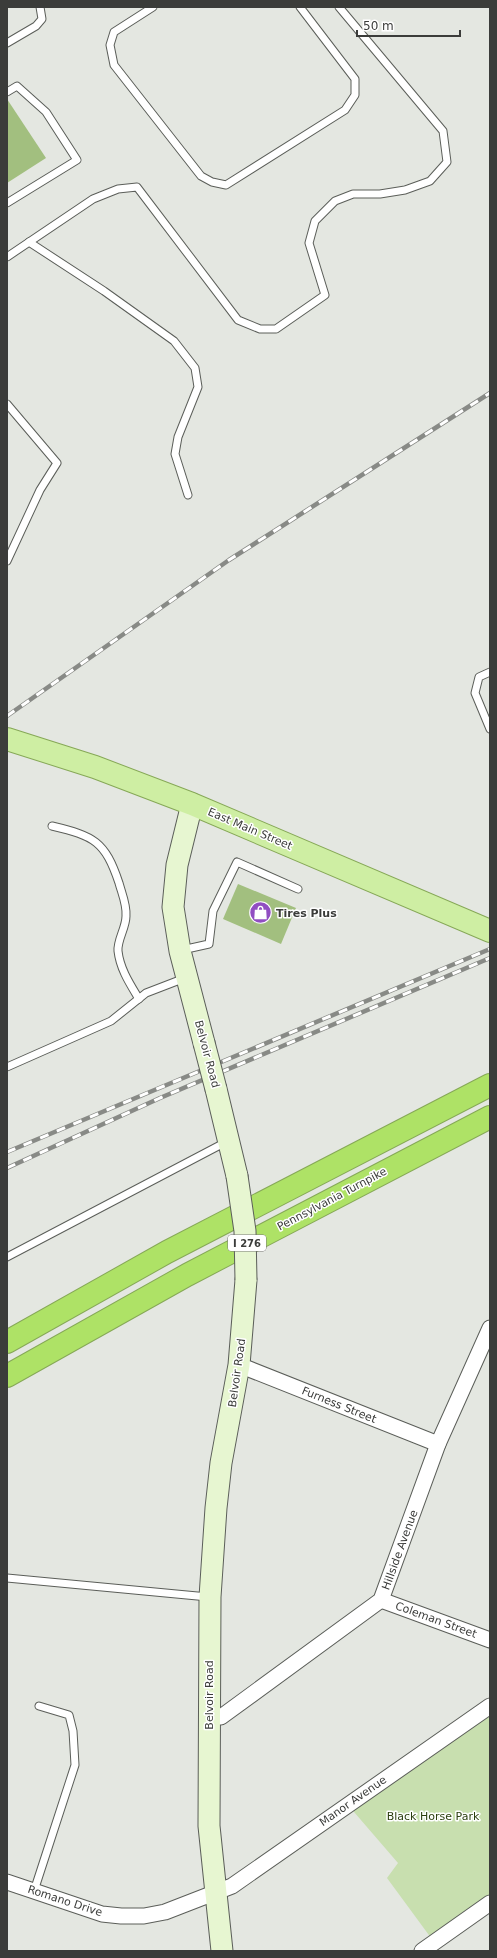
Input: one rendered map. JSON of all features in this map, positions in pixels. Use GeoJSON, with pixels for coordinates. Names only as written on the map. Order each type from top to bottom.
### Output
{"type":"FeatureCollection","features":[{"type":"Feature","properties":{"kind":"highway","name":"I 276"},"geometry":{"type":"LineString","coordinates":[[7,1342],[167,1252],[490,1085]]}},
{"type":"Feature","properties":{"kind":"highway","name":"Pennsylvania Turnpike"},"geometry":{"type":"LineString","coordinates":[[7,1376],[187,1275],[490,1116]]}},
{"type":"Feature","properties":{"kind":"main road","name":"East Main Street"},"geometry":{"type":"LineString","coordinates":[[12,741],[95,767],[192,804],[489,930]]}},
{"type":"Feature","properties":{"kind":"street","name":"Belvoir Road"},"geometry":{"type":"LineString","coordinates":[[192,804],[176,865],[174,913],[180,951],[237,1176],[245,1231],[246,1280],[239,1366],[216,1501],[210,1597],[209,1826],[222,1951]]}},
{"type":"Feature","properties":{"kind":"street","name":"Hillside Avenue"},"geometry":{"type":"LineString","coordinates":[[209,1716],[221,1717],[382,1600],[438,1444],[490,1328]]}},
{"type":"Feature","properties":{"kind":"street","name":"Furness Street"},"geometry":{"type":"LineString","coordinates":[[239,1366],[438,1444]]}},
{"type":"Feature","properties":{"kind":"street","name":"Coleman Street"},"geometry":{"type":"LineString","coordinates":[[382,1600],[490,1640]]}},
{"type":"Feature","properties":{"kind":"street","name":"Manor Avenue"},"geometry":{"type":"LineString","coordinates":[[215,1893],[232,1886],[490,1706]]}},
{"type":"Feature","properties":{"kind":"street","name":"Romano Drive"},"geometry":{"type":"LineString","coordinates":[[7,1882],[102,1914],[121,1916],[144,1916],[165,1912],[215,1893]]}},
{"type":"Feature","properties":{"kind":"street"},"geometry":{"type":"LineString","coordinates":[[422,1951],[490,1903]]}},
{"type":"Feature","properties":{"kind":"lane"},"geometry":{"type":"LineString","coordinates":[[7,43],[36,26],[42,19],[40,7]]}},
{"type":"Feature","properties":{"kind":"lane"},"geometry":{"type":"LineString","coordinates":[[153,7],[145,9],[114,32],[110,45],[114,65],[201,176],[212,182],[226,185],[345,110],[355,95],[355,79],[300,7]]}},
{"type":"Feature","properties":{"kind":"lane"},"geometry":{"type":"LineString","coordinates":[[7,257],[93,199],[118,189],[136,187],[238,320],[260,330],[276,329],[326,295],[309,243],[315,221],[335,200],[353,194],[380,194],[405,190],[430,181],[447,162],[442,131],[339,7]]}},
{"type":"Feature","properties":{"kind":"lane"},"geometry":{"type":"LineString","coordinates":[[7,92],[17,86],[46,112],[77,160],[7,203]]}},
{"type":"Feature","properties":{"kind":"lane"},"geometry":{"type":"LineString","coordinates":[[29,242],[104,291],[174,341],[195,368],[198,387],[178,437],[175,454],[188,495]]}},
{"type":"Feature","properties":{"kind":"lane"},"geometry":{"type":"LineString","coordinates":[[7,404],[56,463],[40,490],[7,561]]}},
{"type":"Feature","properties":{"kind":"lane"},"geometry":{"type":"LineString","coordinates":[[490,672],[479,677],[475,693],[490,729]]}},
{"type":"Feature","properties":{"kind":"lane"},"geometry":{"type":"LineString","coordinates":[[52,826],[88,836],[105,850],[109,857],[122,894],[126,914],[118,950],[128,982],[138,999]]}},
{"type":"Feature","properties":{"kind":"lane"},"geometry":{"type":"LineString","coordinates":[[180,951],[209,944],[213,911],[237,862],[298,889]]}},
{"type":"Feature","properties":{"kind":"lane"},"geometry":{"type":"LineString","coordinates":[[7,1068],[111,1022],[146,992],[187,977]]}},
{"type":"Feature","properties":{"kind":"lane"},"geometry":{"type":"LineString","coordinates":[[7,1257],[229,1141]]}},
{"type":"Feature","properties":{"kind":"lane"},"geometry":{"type":"LineString","coordinates":[[7,1578],[210,1597]]}},
{"type":"Feature","properties":{"kind":"lane"},"geometry":{"type":"LineString","coordinates":[[34,1891],[75,1765],[73,1731],[69,1715],[39,1706]]}},
{"type":"Feature","properties":{"kind":"green space","name":"Black Horse Park"},"geometry":{"type":"Polygon","coordinates":[[[490,1706],[490,1903],[434,1942],[387,1878],[398,1863],[348,1805],[490,1706]]]}},
{"type":"Feature","properties":{"kind":"building"},"geometry":{"type":"Polygon","coordinates":[[[7,99],[46,158],[7,183],[7,99]]]}},
{"type":"Feature","properties":{"kind":"building","name":"Tires Plus"},"geometry":{"type":"Polygon","coordinates":[[[238,884],[296,908],[281,944],[223,919],[238,884]]]}},
{"type":"Feature","properties":{"kind":"railway"},"geometry":{"type":"LineString","coordinates":[[7,716],[229,560],[490,393]]}},
{"type":"Feature","properties":{"kind":"railway"},"geometry":{"type":"LineString","coordinates":[[7,1152],[490,949]]}},
{"type":"Feature","properties":{"kind":"railway"},"geometry":{"type":"LineString","coordinates":[[7,1168],[160,1098],[490,958]]}},
{"type":"Feature","properties":{"kind":"place","name":"Tires Plus"},"geometry":{"type":"Point","coordinates":[260,913]}}]}
